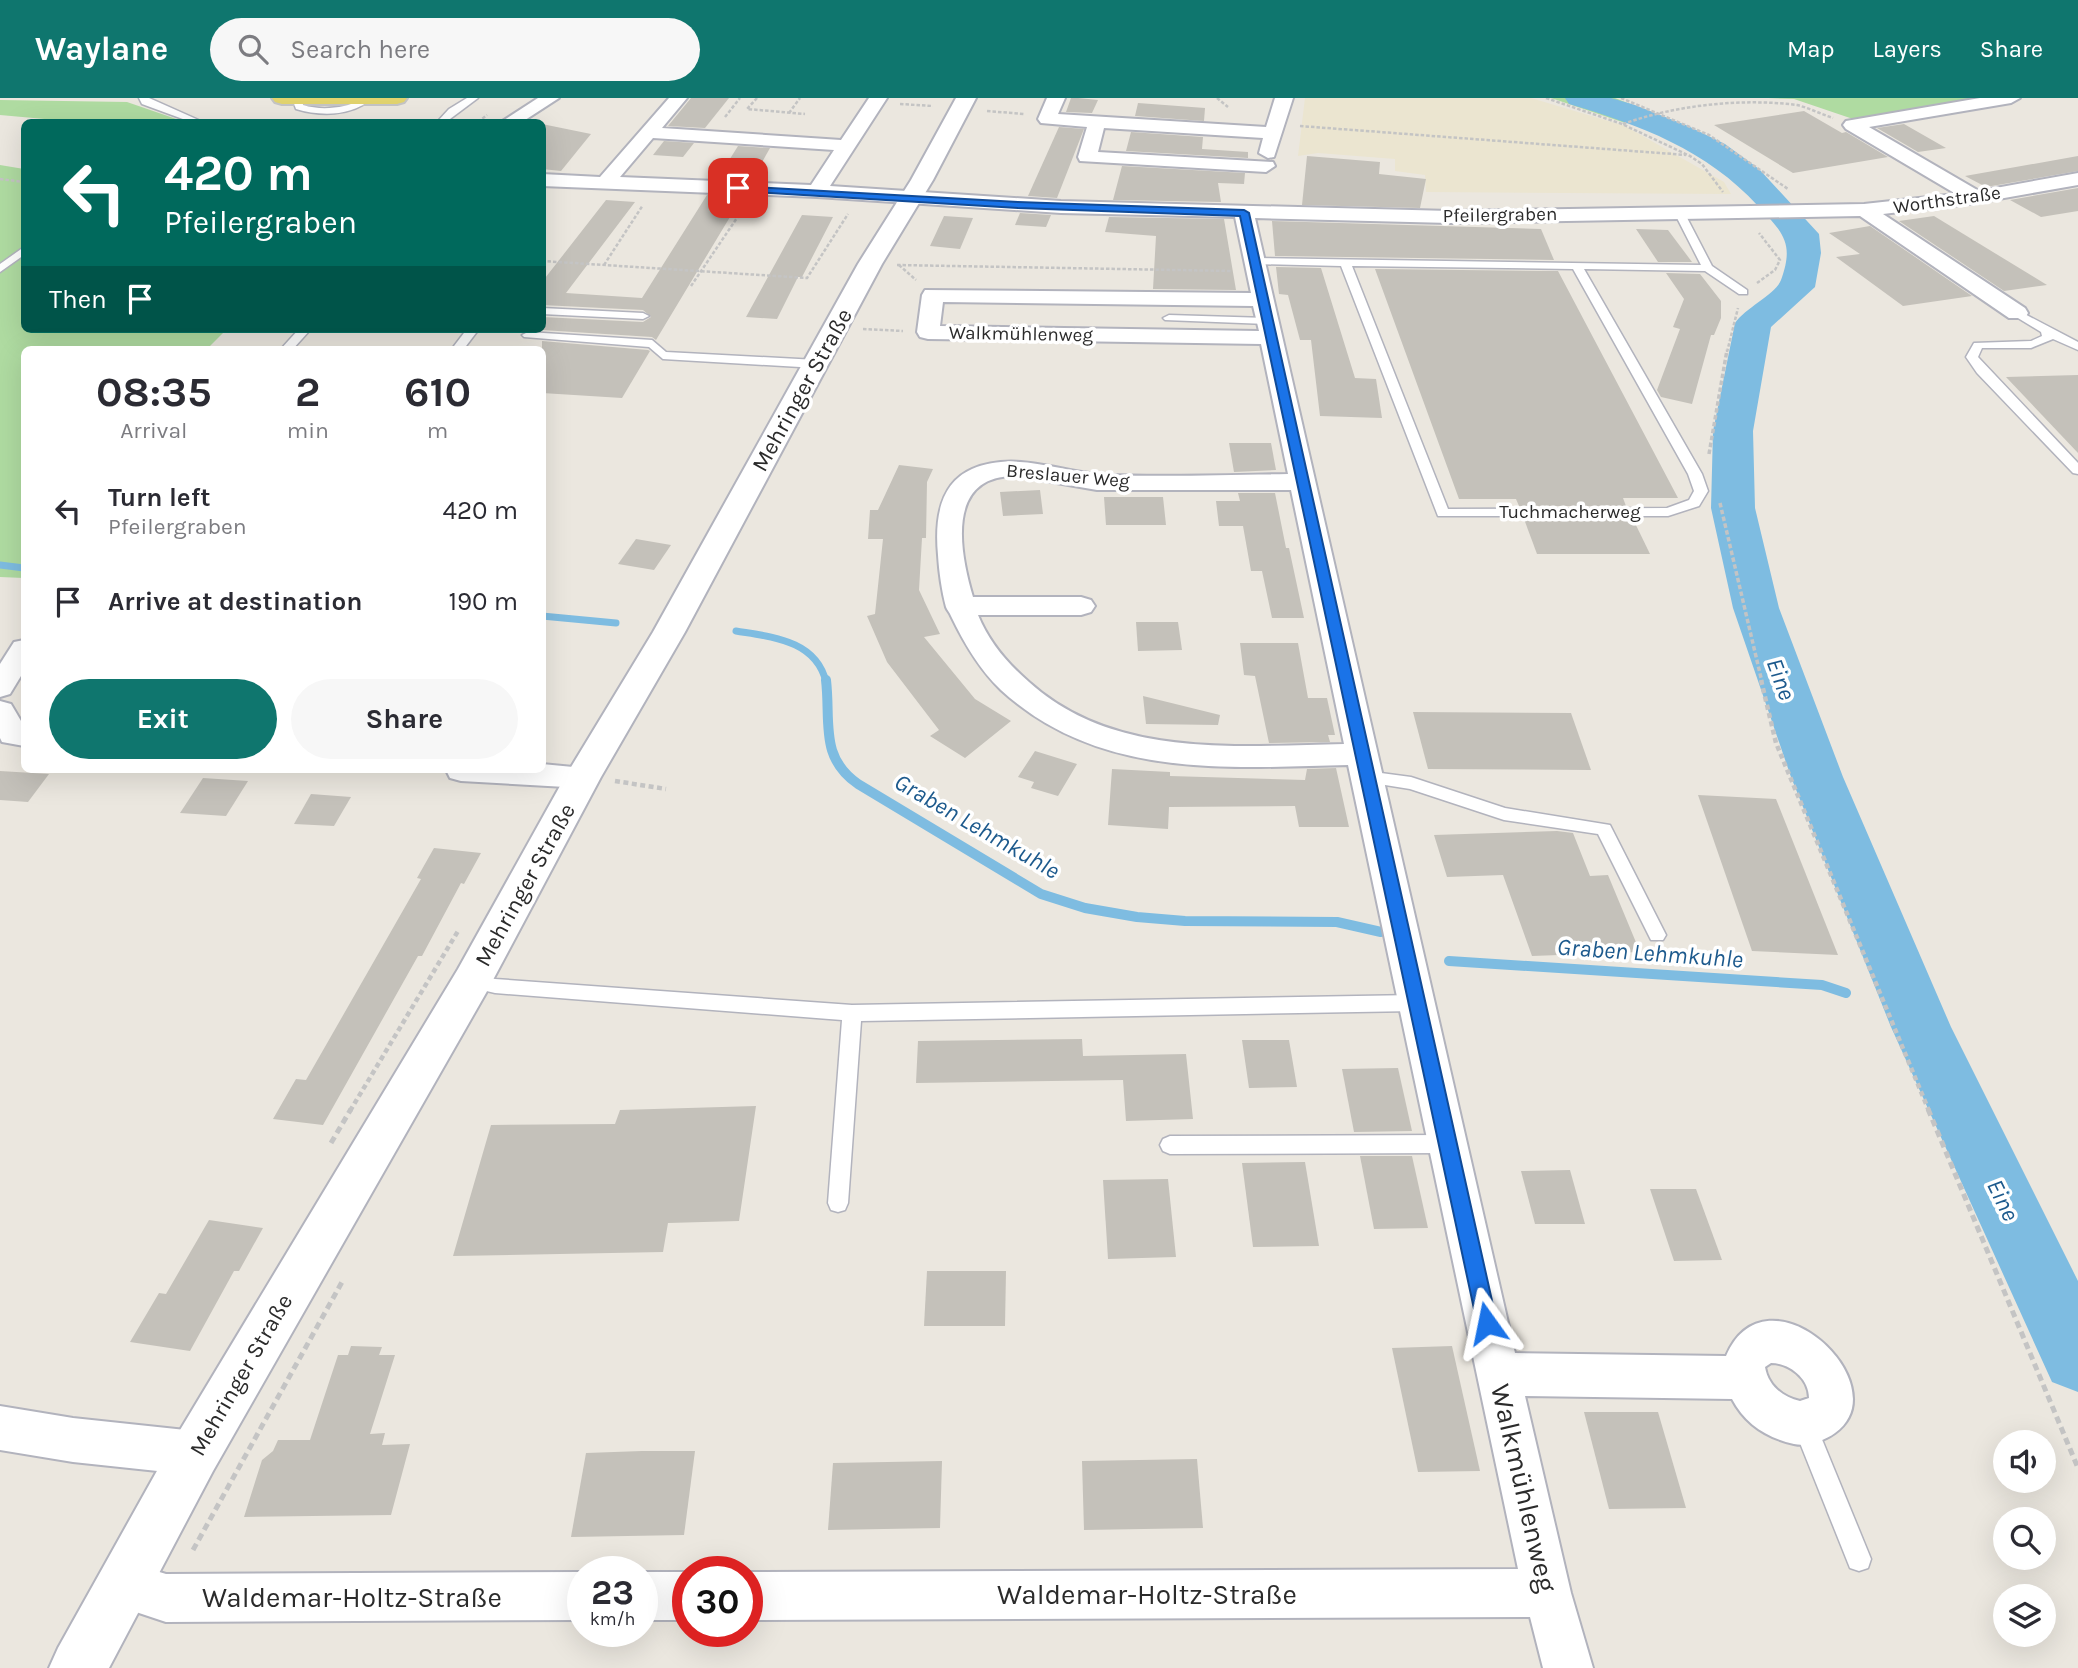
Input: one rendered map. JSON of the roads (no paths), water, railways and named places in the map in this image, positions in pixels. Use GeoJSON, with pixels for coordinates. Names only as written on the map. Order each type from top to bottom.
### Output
{"type":"FeatureCollection","features":[{"type":"Feature","properties":{"kind":"main road"},"geometry":{"type":"LineString","coordinates":[[282,98],[397,98]]}},
{"type":"Feature","properties":{"kind":"main road","name":"Mehringer Straße"},"geometry":{"type":"LineString","coordinates":[[78,1668],[144,1591],[195,1453],[472,981],[583,777],[669,632],[870,264],[911,198],[966,98]]}},
{"type":"Feature","properties":{"kind":"street"},"geometry":{"type":"LineString","coordinates":[[515,119],[550,98]]}},
{"type":"Feature","properties":{"kind":"street"},"geometry":{"type":"LineString","coordinates":[[605,183],[678,98]]}},
{"type":"Feature","properties":{"kind":"street"},"geometry":{"type":"LineString","coordinates":[[817,191],[877,98]]}},
{"type":"Feature","properties":{"kind":"street"},"geometry":{"type":"LineString","coordinates":[[1056,98],[1047,119],[1275,129]]}},
{"type":"Feature","properties":{"kind":"street"},"geometry":{"type":"LineString","coordinates":[[1251,213],[1284,98]]}},
{"type":"Feature","properties":{"kind":"street"},"geometry":{"type":"LineString","coordinates":[[1976,197],[1852,125],[2011,98]]}},
{"type":"Feature","properties":{"kind":"street"},"geometry":{"type":"LineString","coordinates":[[1097,121],[1087,157],[1266,166]]}},
{"type":"Feature","properties":{"kind":"street"},"geometry":{"type":"LineString","coordinates":[[648,132],[848,146]]}},
{"type":"Feature","properties":{"kind":"street","name":"Worthstraße"},"geometry":{"type":"LineString","coordinates":[[1742,212],[1864,210],[1976,197],[2078,179]]}},
{"type":"Feature","properties":{"kind":"street","name":"Pfeilergraben"},"geometry":{"type":"LineString","coordinates":[[546,180],[1251,213],[1450,216],[1742,212]]}},
{"type":"Feature","properties":{"kind":"street"},"geometry":{"type":"LineString","coordinates":[[1864,210],[2017,313]]}},
{"type":"Feature","properties":{"kind":"street","name":"Walkmühlenweg"},"geometry":{"type":"LineString","coordinates":[[1251,213],[1263,298],[1415,1003],[1547,1593],[1568,1668]]}},
{"type":"Feature","properties":{"kind":"street","name":"Walkmühlenweg"},"geometry":{"type":"LineString","coordinates":[[933,295],[1263,298],[928,332],[933,295]]}},
{"type":"Feature","properties":{"kind":"street","name":"Breslauer Weg"},"geometry":{"type":"LineString","coordinates":[[1303,482],[1107,483],[1009,467],[983,473],[962,484],[952,500],[951,554],[959,606],[981,651],[1018,693],[1072,727],[1139,748],[1364,765]]}},
{"type":"Feature","properties":{"kind":"street"},"geometry":{"type":"LineString","coordinates":[[959,606],[1081,606]]}},
{"type":"Feature","properties":{"kind":"street"},"geometry":{"type":"LineString","coordinates":[[0,643],[21,646]]}},
{"type":"Feature","properties":{"kind":"street"},"geometry":{"type":"LineString","coordinates":[[21,655],[1,708],[13,735],[21,736]]}},
{"type":"Feature","properties":{"kind":"street"},"geometry":{"type":"LineString","coordinates":[[513,773],[583,777]]}},
{"type":"Feature","properties":{"kind":"street"},"geometry":{"type":"LineString","coordinates":[[1765,1342],[1778,1342],[1806,1353],[1826,1376],[1830,1402],[1825,1413],[1817,1420],[1804,1423],[1789,1422],[1760,1405],[1744,1378],[1746,1354],[1754,1346],[1765,1342]]}},
{"type":"Feature","properties":{"kind":"street"},"geometry":{"type":"LineString","coordinates":[[1498,1374],[1744,1378]]}},
{"type":"Feature","properties":{"kind":"street"},"geometry":{"type":"LineString","coordinates":[[0,1428],[73,1440],[195,1453]]}},
{"type":"Feature","properties":{"kind":"street","name":"Waldemar-Holtz-Straße"},"geometry":{"type":"LineString","coordinates":[[144,1591],[567,1596]]}},
{"type":"Feature","properties":{"kind":"street","name":"Waldemar-Holtz-Straße"},"geometry":{"type":"LineString","coordinates":[[763,1595],[1547,1593]]}},
{"type":"Feature","properties":{"kind":"lane"},"geometry":{"type":"LineString","coordinates":[[144,98],[145,102],[160,109],[189,119]]}},
{"type":"Feature","properties":{"kind":"lane"},"geometry":{"type":"LineString","coordinates":[[297,98],[299,107],[326,110],[346,109],[360,105],[366,99]]}},
{"type":"Feature","properties":{"kind":"lane"},"geometry":{"type":"LineString","coordinates":[[444,119],[473,98]]}},
{"type":"Feature","properties":{"kind":"lane"},"geometry":{"type":"LineString","coordinates":[[1680,214],[1708,268],[1743,292]]}},
{"type":"Feature","properties":{"kind":"lane"},"geometry":{"type":"LineString","coordinates":[[0,269],[21,252]]}},
{"type":"Feature","properties":{"kind":"lane"},"geometry":{"type":"LineString","coordinates":[[1169,318],[1263,298],[1345,261],[1708,268]]}},
{"type":"Feature","properties":{"kind":"lane","name":"Tuchmacherweg"},"geometry":{"type":"LineString","coordinates":[[1345,261],[1443,513],[1668,512],[1694,503],[1701,491],[1695,474],[1577,266]]}},
{"type":"Feature","properties":{"kind":"lane"},"geometry":{"type":"LineString","coordinates":[[546,311],[643,316]]}},
{"type":"Feature","properties":{"kind":"lane"},"geometry":{"type":"LineString","coordinates":[[2017,313],[2078,346]]}},
{"type":"Feature","properties":{"kind":"lane"},"geometry":{"type":"LineString","coordinates":[[2047,331],[2048,338],[2032,345],[1978,345],[1972,357],[1981,370],[2078,470]]}},
{"type":"Feature","properties":{"kind":"lane"},"geometry":{"type":"LineString","coordinates":[[290,346],[302,333]]}},
{"type":"Feature","properties":{"kind":"lane"},"geometry":{"type":"LineString","coordinates":[[528,335],[652,344],[663,355],[817,364]]}},
{"type":"Feature","properties":{"kind":"lane"},"geometry":{"type":"LineString","coordinates":[[1364,765],[1504,814],[1604,829],[1657,935]]}},
{"type":"Feature","properties":{"kind":"lane"},"geometry":{"type":"LineString","coordinates":[[472,981],[495,986],[852,1013],[1415,1003]]}},
{"type":"Feature","properties":{"kind":"lane"},"geometry":{"type":"LineString","coordinates":[[838,1203],[852,1013]]}},
{"type":"Feature","properties":{"kind":"lane"},"geometry":{"type":"LineString","coordinates":[[1170,1144],[1447,1144]]}},
{"type":"Feature","properties":{"kind":"lane"},"geometry":{"type":"LineString","coordinates":[[1804,1423],[1859,1559]]}},
{"type":"Feature","properties":{"kind":"waterway","name":"Eine"},"geometry":{"type":"LineString","coordinates":[[1579,98],[1625,111],[1677,132],[1714,151],[1748,176],[1802,234],[1804,253],[1797,287],[1753,323],[1733,431],[1733,508],[1756,608],[1817,777],[1921,1027],[2078,1357]]}},
{"type":"Feature","properties":{"kind":"waterway","name":"Graben Lehmkuhle"},"geometry":{"type":"LineString","coordinates":[[0,565],[21,568]]}},
{"type":"Feature","properties":{"kind":"waterway","name":"Graben Lehmkuhle"},"geometry":{"type":"LineString","coordinates":[[546,616],[616,623]]}},
{"type":"Feature","properties":{"kind":"waterway","name":"Graben Lehmkuhle"},"geometry":{"type":"LineString","coordinates":[[736,631],[778,639],[803,649],[821,668],[826,682]]}},
{"type":"Feature","properties":{"kind":"waterway","name":"Graben Lehmkuhle"},"geometry":{"type":"LineString","coordinates":[[826,680],[829,738],[837,762],[846,774],[858,784],[1041,894],[1085,908],[1137,917],[1185,921],[1337,922],[1381,932]]}},
{"type":"Feature","properties":{"kind":"waterway","name":"Graben Lehmkuhle"},"geometry":{"type":"LineString","coordinates":[[1449,961],[1822,985],[1846,993]]}}]}
